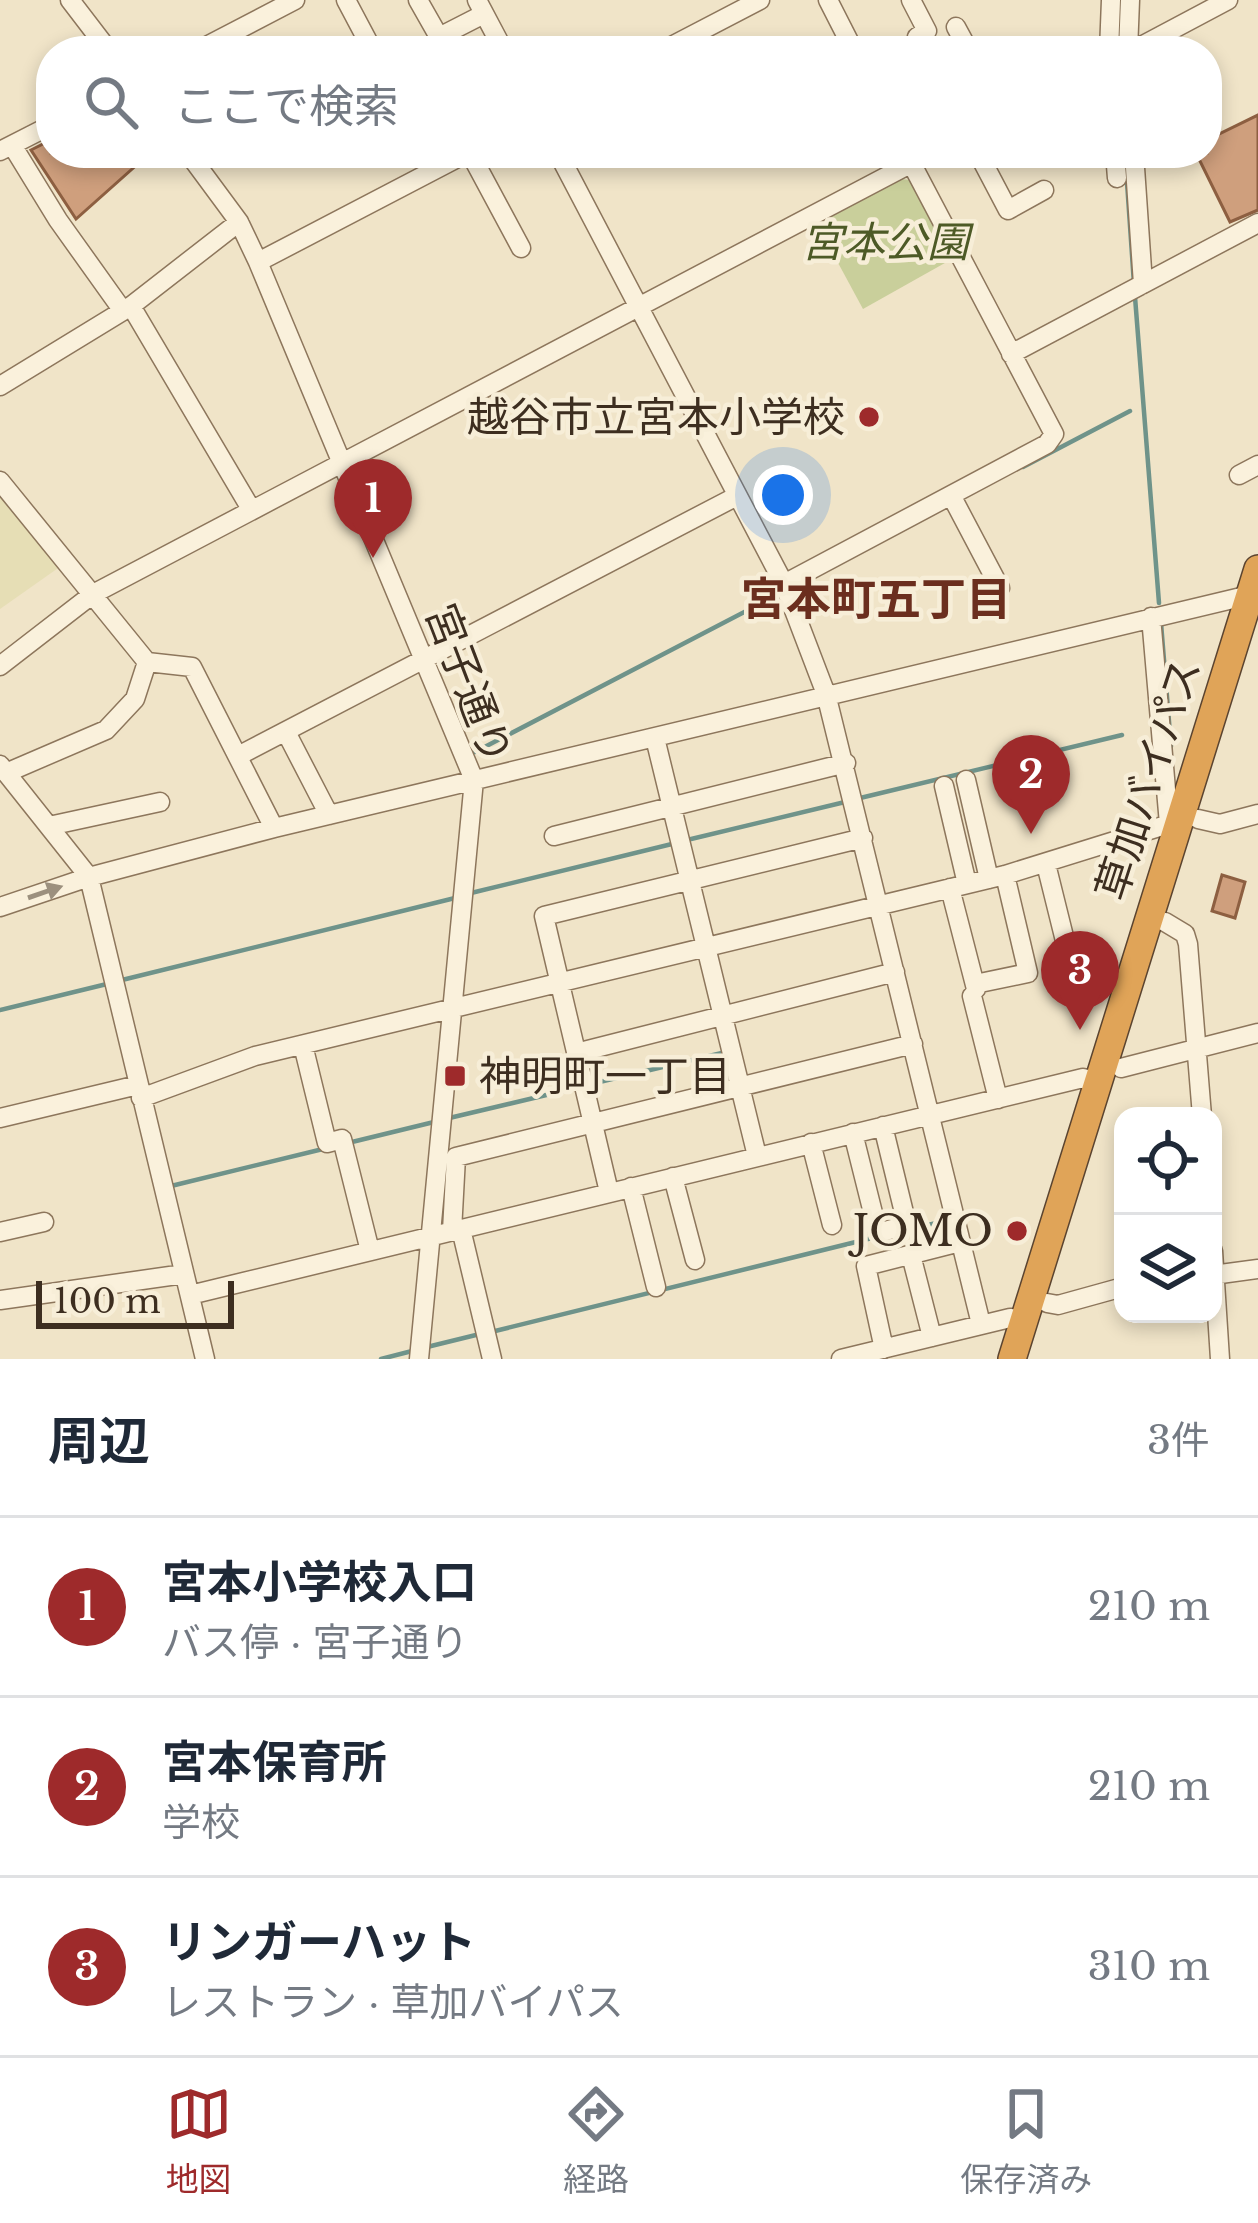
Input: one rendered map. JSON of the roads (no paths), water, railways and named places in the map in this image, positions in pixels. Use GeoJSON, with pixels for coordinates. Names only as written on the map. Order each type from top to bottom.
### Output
{"type":"FeatureCollection","features":[{"type":"Feature","properties":{"kind":"highway","name":"草加バイパス"},"geometry":{"type":"LineString","coordinates":[[1030,1359],[1182,823],[1256,593]]}},
{"type":"Feature","properties":{"kind":"highway","name":"草加バイパス"},"geometry":{"type":"LineString","coordinates":[[1012,1359],[1165,922],[1182,823]]}},
{"type":"Feature","properties":{"kind":"street"},"geometry":{"type":"LineString","coordinates":[[70,0],[98,36]]}},
{"type":"Feature","properties":{"kind":"street"},"geometry":{"type":"LineString","coordinates":[[226,36],[295,0]]}},
{"type":"Feature","properties":{"kind":"street"},"geometry":{"type":"LineString","coordinates":[[346,0],[365,36]]}},
{"type":"Feature","properties":{"kind":"street"},"geometry":{"type":"LineString","coordinates":[[418,0],[438,36]]}},
{"type":"Feature","properties":{"kind":"street"},"geometry":{"type":"LineString","coordinates":[[691,36],[760,0]]}},
{"type":"Feature","properties":{"kind":"street"},"geometry":{"type":"LineString","coordinates":[[828,0],[846,36]]}},
{"type":"Feature","properties":{"kind":"street"},"geometry":{"type":"LineString","coordinates":[[911,0],[928,31],[919,36]]}},
{"type":"Feature","properties":{"kind":"street"},"geometry":{"type":"LineString","coordinates":[[1109,36],[1112,0]]}},
{"type":"Feature","properties":{"kind":"street"},"geometry":{"type":"LineString","coordinates":[[1130,0],[1134,36]]}},
{"type":"Feature","properties":{"kind":"street"},"geometry":{"type":"LineString","coordinates":[[1161,36],[1228,0]]}},
{"type":"Feature","properties":{"kind":"street"},"geometry":{"type":"LineString","coordinates":[[442,36],[481,7],[496,36]]}},
{"type":"Feature","properties":{"kind":"street"},"geometry":{"type":"LineString","coordinates":[[956,27],[961,36]]}},
{"type":"Feature","properties":{"kind":"street"},"geometry":{"type":"LineString","coordinates":[[36,133],[6,148],[127,309],[251,509]]}},
{"type":"Feature","properties":{"kind":"street","name":"宮子通り"},"geometry":{"type":"LineString","coordinates":[[199,168],[238,222],[258,262],[474,780],[419,1359]]}},
{"type":"Feature","properties":{"kind":"street"},"geometry":{"type":"LineString","coordinates":[[258,262],[439,168]]}},
{"type":"Feature","properties":{"kind":"street"},"geometry":{"type":"LineString","coordinates":[[476,168],[521,248]]}},
{"type":"Feature","properties":{"kind":"street"},"geometry":{"type":"LineString","coordinates":[[566,168],[784,584],[826,694],[981,1324]]}},
{"type":"Feature","properties":{"kind":"street"},"geometry":{"type":"LineString","coordinates":[[0,665],[93,593],[891,168]]}},
{"type":"Feature","properties":{"kind":"street"},"geometry":{"type":"LineString","coordinates":[[784,584],[1047,445],[1054,434],[914,168]]}},
{"type":"Feature","properties":{"kind":"street"},"geometry":{"type":"LineString","coordinates":[[986,168],[1008,210],[1044,190]]}},
{"type":"Feature","properties":{"kind":"street"},"geometry":{"type":"LineString","coordinates":[[1116,168],[1117,178]]}},
{"type":"Feature","properties":{"kind":"street"},"geometry":{"type":"LineString","coordinates":[[1135,168],[1143,284]]}},
{"type":"Feature","properties":{"kind":"street"},"geometry":{"type":"LineString","coordinates":[[0,386],[127,309],[238,222]]}},
{"type":"Feature","properties":{"kind":"street"},"geometry":{"type":"LineString","coordinates":[[1011,354],[1258,224]]}},
{"type":"Feature","properties":{"kind":"street"},"geometry":{"type":"LineString","coordinates":[[1239,475],[1258,465]]}},
{"type":"Feature","properties":{"kind":"street"},"geometry":{"type":"LineString","coordinates":[[0,481],[147,662],[191,667],[274,828]]}},
{"type":"Feature","properties":{"kind":"street"},"geometry":{"type":"LineString","coordinates":[[238,756],[737,496]]}},
{"type":"Feature","properties":{"kind":"street"},"geometry":{"type":"LineString","coordinates":[[952,497],[1000,588]]}},
{"type":"Feature","properties":{"kind":"street"},"geometry":{"type":"LineString","coordinates":[[0,907],[89,877],[274,828],[1256,593]]}},
{"type":"Feature","properties":{"kind":"street"},"geometry":{"type":"LineString","coordinates":[[1151,617],[1182,823]]}},
{"type":"Feature","properties":{"kind":"street"},"geometry":{"type":"LineString","coordinates":[[147,662],[135,699],[106,730],[3,769],[89,877],[205,1359]]}},
{"type":"Feature","properties":{"kind":"street"},"geometry":{"type":"LineString","coordinates":[[286,732],[328,815]]}},
{"type":"Feature","properties":{"kind":"street"},"geometry":{"type":"LineString","coordinates":[[656,738],[757,1156]]}},
{"type":"Feature","properties":{"kind":"street"},"geometry":{"type":"LineString","coordinates":[[554,836],[846,764]]}},
{"type":"Feature","properties":{"kind":"street"},"geometry":{"type":"LineString","coordinates":[[966,780],[1028,973],[974,990]]}},
{"type":"Feature","properties":{"kind":"street"},"geometry":{"type":"LineString","coordinates":[[944,786],[974,990],[998,1099]]}},
{"type":"Feature","properties":{"kind":"street"},"geometry":{"type":"LineString","coordinates":[[49,826],[160,802]]}},
{"type":"Feature","properties":{"kind":"street"},"geometry":{"type":"LineString","coordinates":[[0,1118],[139,1091],[255,1056],[997,877],[1182,823],[1220,824],[1258,814]]}},
{"type":"Feature","properties":{"kind":"street"},"geometry":{"type":"LineString","coordinates":[[609,1192],[544,916],[863,838]]}},
{"type":"Feature","properties":{"kind":"street"},"geometry":{"type":"LineString","coordinates":[[1046,864],[1071,965]]}},
{"type":"Feature","properties":{"kind":"street"},"geometry":{"type":"LineString","coordinates":[[1165,922],[1185,934],[1188,944],[1201,1107]]}},
{"type":"Feature","properties":{"kind":"street"},"geometry":{"type":"LineString","coordinates":[[576,1053],[895,973]]}},
{"type":"Feature","properties":{"kind":"street"},"geometry":{"type":"LineString","coordinates":[[190,1295],[811,1142],[1110,1074],[1258,1033]]}},
{"type":"Feature","properties":{"kind":"street"},"geometry":{"type":"LineString","coordinates":[[492,1359],[456,1230],[456,1157],[913,1044]]}},
{"type":"Feature","properties":{"kind":"street"},"geometry":{"type":"LineString","coordinates":[[303,1045],[327,1143],[342,1139],[370,1251]]}},
{"type":"Feature","properties":{"kind":"street"},"geometry":{"type":"LineString","coordinates":[[853,1133],[878,1233],[907,1225],[883,1126]]}},
{"type":"Feature","properties":{"kind":"street"},"geometry":{"type":"LineString","coordinates":[[811,1142],[832,1225]]}},
{"type":"Feature","properties":{"kind":"street"},"geometry":{"type":"LineString","coordinates":[[674,1177],[695,1260]]}},
{"type":"Feature","properties":{"kind":"street"},"geometry":{"type":"LineString","coordinates":[[631,1187],[656,1287]]}},
{"type":"Feature","properties":{"kind":"street"},"geometry":{"type":"LineString","coordinates":[[0,1232],[44,1222]]}},
{"type":"Feature","properties":{"kind":"street"},"geometry":{"type":"LineString","coordinates":[[884,1349],[866,1266],[960,1242]]}},
{"type":"Feature","properties":{"kind":"street"},"geometry":{"type":"LineString","coordinates":[[911,1255],[932,1336]]}},
{"type":"Feature","properties":{"kind":"street"},"geometry":{"type":"LineString","coordinates":[[1222,1274],[1258,1269]]}},
{"type":"Feature","properties":{"kind":"street"},"geometry":{"type":"LineString","coordinates":[[0,1300],[184,1274]]}},
{"type":"Feature","properties":{"kind":"street"},"geometry":{"type":"LineString","coordinates":[[1047,1304],[1114,1289]]}},
{"type":"Feature","properties":{"kind":"street"},"geometry":{"type":"LineString","coordinates":[[841,1359],[981,1324],[1023,1320]]}},
{"type":"Feature","properties":{"kind":"street"},"geometry":{"type":"LineString","coordinates":[[1217,1323],[1220,1359]]}},
{"type":"Feature","properties":{"kind":"waterway"},"geometry":{"type":"LineString","coordinates":[[1119,36],[1120,0]]}},
{"type":"Feature","properties":{"kind":"waterway"},"geometry":{"type":"LineString","coordinates":[[1126,168],[1134,284]]}},
{"type":"Feature","properties":{"kind":"waterway"},"geometry":{"type":"LineString","coordinates":[[1135,297],[1159,603]]}},
{"type":"Feature","properties":{"kind":"waterway"},"geometry":{"type":"LineString","coordinates":[[1023,467],[1130,411]]}},
{"type":"Feature","properties":{"kind":"waterway"},"geometry":{"type":"LineString","coordinates":[[475,752],[779,594]]}},
{"type":"Feature","properties":{"kind":"waterway"},"geometry":{"type":"LineString","coordinates":[[1161,623],[1171,746]]}},
{"type":"Feature","properties":{"kind":"waterway"},"geometry":{"type":"LineString","coordinates":[[856,799],[1122,735]]}},
{"type":"Feature","properties":{"kind":"waterway"},"geometry":{"type":"LineString","coordinates":[[687,840],[845,802]]}},
{"type":"Feature","properties":{"kind":"waterway"},"geometry":{"type":"LineString","coordinates":[[471,893],[676,843]]}},
{"type":"Feature","properties":{"kind":"waterway"},"geometry":{"type":"LineString","coordinates":[[122,980],[455,898]]}},
{"type":"Feature","properties":{"kind":"waterway"},"geometry":{"type":"LineString","coordinates":[[0,1010],[111,983]]}},
{"type":"Feature","properties":{"kind":"waterway"},"geometry":{"type":"LineString","coordinates":[[591,1084],[726,1052]]}},
{"type":"Feature","properties":{"kind":"waterway"},"geometry":{"type":"LineString","coordinates":[[445,1119],[580,1087]]}},
{"type":"Feature","properties":{"kind":"waterway"},"geometry":{"type":"LineString","coordinates":[[352,1142],[434,1122]]}},
{"type":"Feature","properties":{"kind":"waterway"},"geometry":{"type":"LineString","coordinates":[[171,1186],[323,1149]]}},
{"type":"Feature","properties":{"kind":"waterway"},"geometry":{"type":"LineString","coordinates":[[911,1229],[949,1220]]}},
{"type":"Feature","properties":{"kind":"waterway"},"geometry":{"type":"LineString","coordinates":[[491,1332],[876,1237]]}},
{"type":"Feature","properties":{"kind":"waterway"},"geometry":{"type":"LineString","coordinates":[[427,1347],[480,1334]]}},
{"type":"Feature","properties":{"kind":"waterway"},"geometry":{"type":"LineString","coordinates":[[381,1359],[416,1350]]}},
{"type":"Feature","properties":{"kind":"place","name":"越谷市立宮本小学校"},"geometry":{"type":"Point","coordinates":[869,417]}},
{"type":"Feature","properties":{"kind":"place","name":"宮本小学校入口"},"geometry":{"type":"Point","coordinates":[373,558]}},
{"type":"Feature","properties":{"kind":"place","name":"宮本保育所"},"geometry":{"type":"Point","coordinates":[1031,834]}},
{"type":"Feature","properties":{"kind":"place","name":"リンガーハット"},"geometry":{"type":"Point","coordinates":[1080,1030]}},
{"type":"Feature","properties":{"kind":"place","name":"神明町一丁目"},"geometry":{"type":"Point","coordinates":[455,1076]}},
{"type":"Feature","properties":{"kind":"place","name":"JOMO"},"geometry":{"type":"Point","coordinates":[1017,1231]}},
{"type":"Feature","properties":{"kind":"district","name":"宮本町五丁目"},"geometry":{"type":"Point","coordinates":[876,599]}},
{"type":"Feature","properties":{"kind":"park label","name":"宮本公園"},"geometry":{"type":"Point","coordinates":[885,242]}}]}
